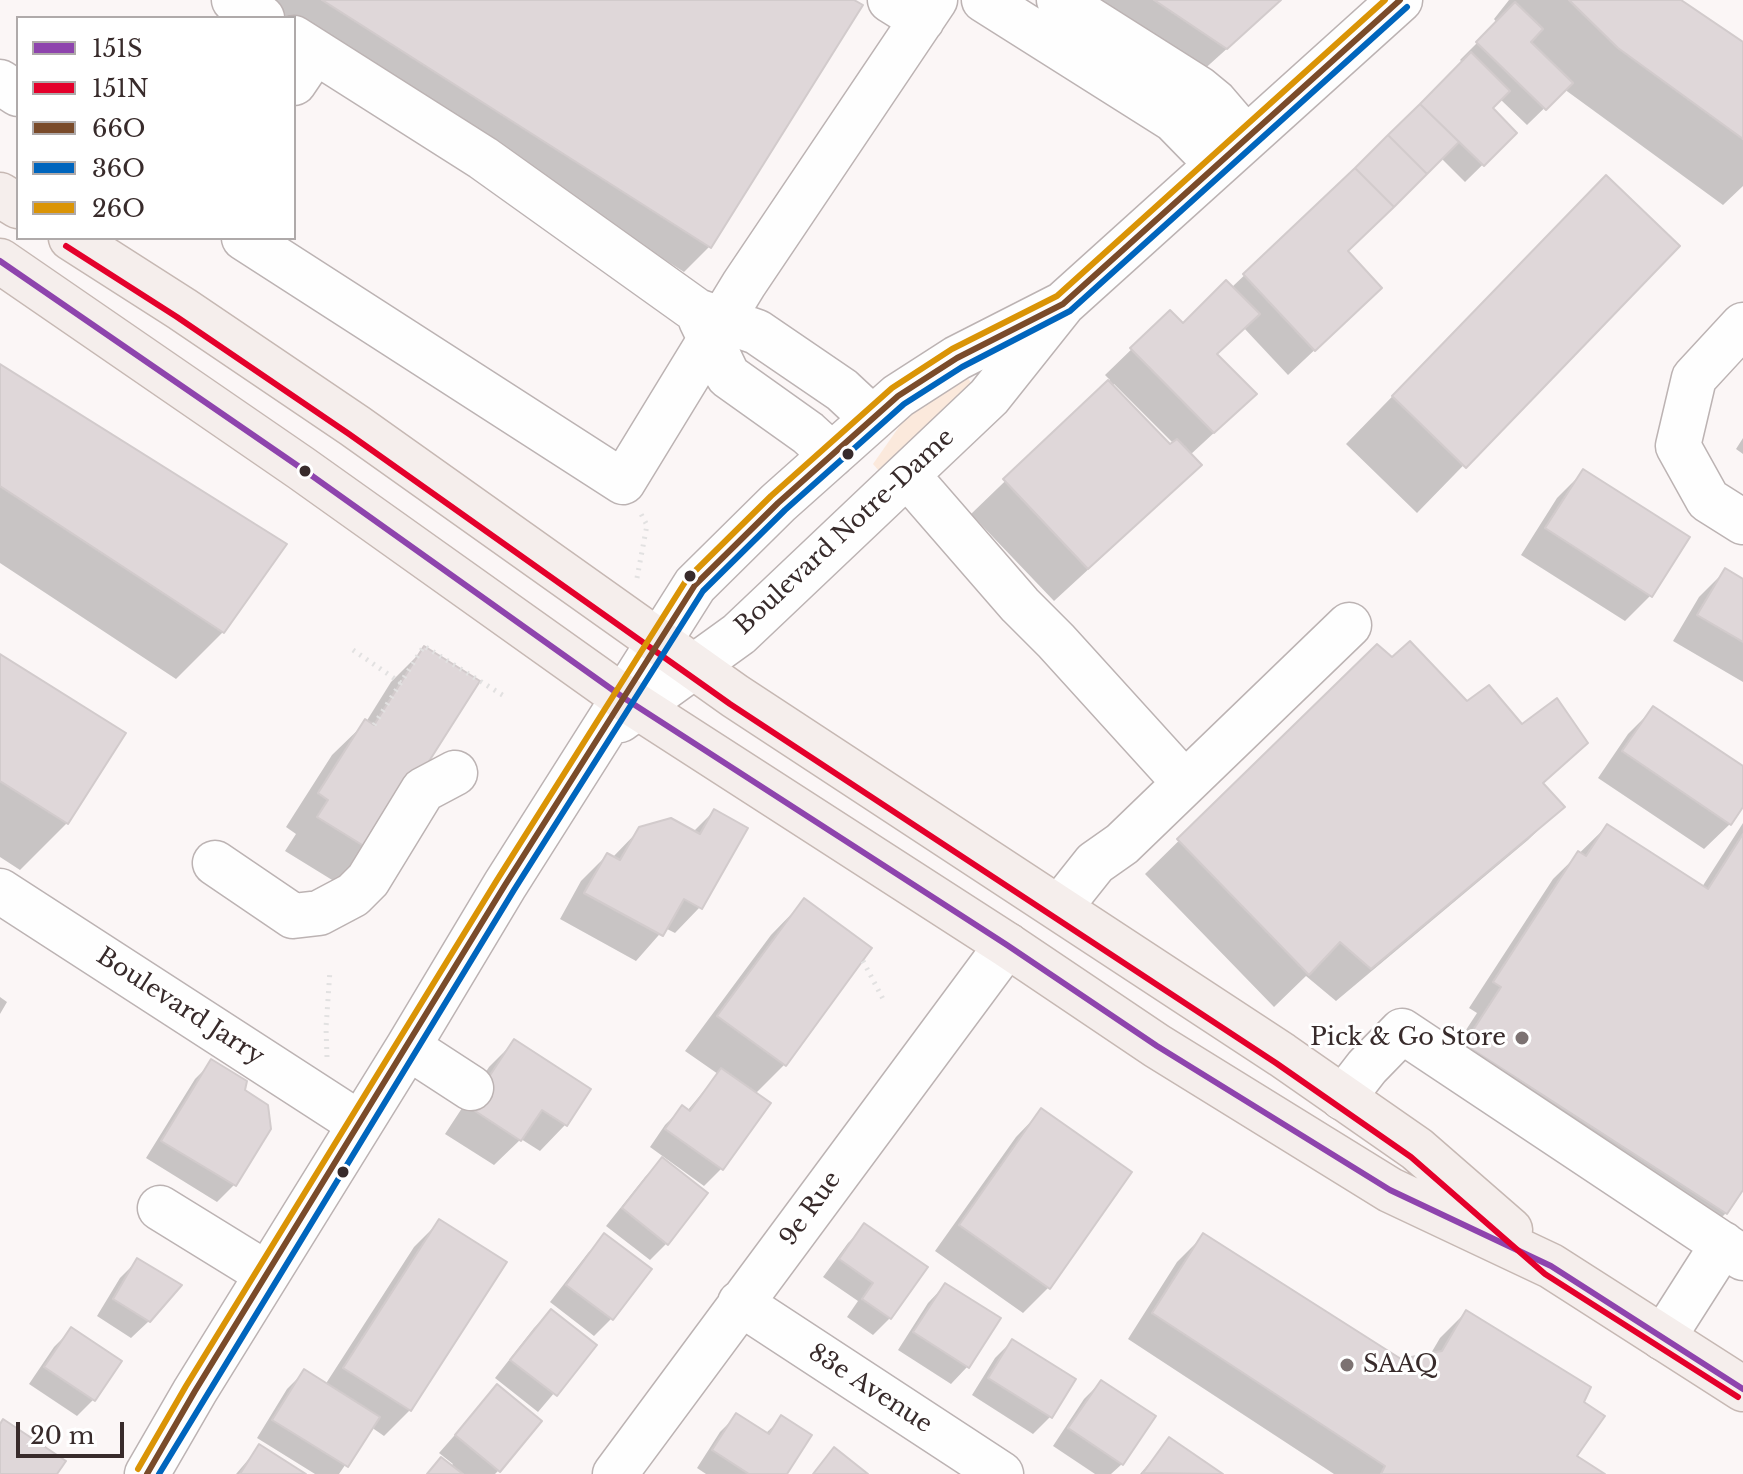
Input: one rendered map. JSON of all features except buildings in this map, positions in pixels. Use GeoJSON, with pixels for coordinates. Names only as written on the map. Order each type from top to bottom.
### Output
{"type":"FeatureCollection","features":[{"type":"Feature","properties":{"kind":"main road"},"geometry":{"type":"LineString","coordinates":[[74,240],[355,426],[735,696],[1060,907],[1417,1149],[1551,1266]]}},
{"type":"Feature","properties":{"kind":"main road"},"geometry":{"type":"LineString","coordinates":[[0,261],[301,468],[621,713],[1007,945],[1157,1046],[1390,1190],[1551,1266],[1743,1389]]}},
{"type":"Feature","properties":{"kind":"street"},"geometry":{"type":"LineString","coordinates":[[234,0],[259,16]]}},
{"type":"Feature","properties":{"kind":"street"},"geometry":{"type":"LineString","coordinates":[[984,0],[1174,120],[1231,150]]}},
{"type":"Feature","properties":{"kind":"street"},"geometry":{"type":"LineString","coordinates":[[1059,0],[1183,77],[1215,102],[1231,150]]}},
{"type":"Feature","properties":{"kind":"street","name":"Boulevard Notre-Dame"},"geometry":{"type":"LineString","coordinates":[[676,654],[739,634],[989,397],[1063,304],[1400,0]]}},
{"type":"Feature","properties":{"kind":"street"},"geometry":{"type":"LineString","coordinates":[[247,240],[623,482],[710,324],[916,7]]}},
{"type":"Feature","properties":{"kind":"street"},"geometry":{"type":"LineString","coordinates":[[301,58],[483,158],[710,324],[757,332],[825,377],[872,418]]}},
{"type":"Feature","properties":{"kind":"street","name":"Boulevard Notre-Dame"},"geometry":{"type":"LineString","coordinates":[[147,1474],[505,885],[621,713],[676,654],[695,585],[898,396],[957,358],[1063,304]]}},
{"type":"Feature","properties":{"kind":"street"},"geometry":{"type":"LineString","coordinates":[[710,324],[728,376],[808,433],[832,455]]}},
{"type":"Feature","properties":{"kind":"street"},"geometry":{"type":"LineString","coordinates":[[1743,325],[1694,378],[1678,446],[1708,500],[1743,522]]}},
{"type":"Feature","properties":{"kind":"street"},"geometry":{"type":"LineString","coordinates":[[907,475],[1020,605],[1185,783]]}},
{"type":"Feature","properties":{"kind":"street"},"geometry":{"type":"LineString","coordinates":[[1060,907],[1095,863],[1122,844],[1349,625]]}},
{"type":"Feature","properties":{"kind":"street"},"geometry":{"type":"LineString","coordinates":[[223,852],[293,916],[319,913],[353,895],[375,870],[423,790],[455,773]]}},
{"type":"Feature","properties":{"kind":"street","name":"Boulevard Jarry"},"geometry":{"type":"LineString","coordinates":[[0,891],[360,1124]]}},
{"type":"Feature","properties":{"kind":"street","name":"9e Rue"},"geometry":{"type":"LineString","coordinates":[[615,1474],[1007,945]]}},
{"type":"Feature","properties":{"kind":"street"},"geometry":{"type":"LineString","coordinates":[[1343,1098],[1402,1031],[1733,1251],[1663,1338]]}},
{"type":"Feature","properties":{"kind":"street"},"geometry":{"type":"LineString","coordinates":[[408,1047],[471,1088]]}},
{"type":"Feature","properties":{"kind":"street"},"geometry":{"type":"LineString","coordinates":[[160,1208],[267,1274]]}},
{"type":"Feature","properties":{"kind":"street","name":"83e Avenue"},"geometry":{"type":"LineString","coordinates":[[740,1303],[1001,1474]]}},
{"type":"Feature","properties":{"kind":"path"},"geometry":{"type":"LineString","coordinates":[[623,482],[647,525],[635,586]]}},
{"type":"Feature","properties":{"kind":"path"},"geometry":{"type":"LineString","coordinates":[[374,725],[424,646],[504,696]]}},
{"type":"Feature","properties":{"kind":"path"},"geometry":{"type":"LineString","coordinates":[[353,650],[401,683]]}},
{"type":"Feature","properties":{"kind":"path"},"geometry":{"type":"LineString","coordinates":[[863,961],[883,999]]}},
{"type":"Feature","properties":{"kind":"path"},"geometry":{"type":"LineString","coordinates":[[328,1062],[326,1028],[330,970]]}},
{"type":"Feature","properties":{"kind":"shaded area"},"geometry":{"type":"Polygon","coordinates":[[[967,377],[972,384],[879,471],[873,464],[901,424],[914,411],[967,377]]]}},
{"type":"Feature","properties":{"kind":"transit line","name":"26O"},"geometry":{"type":"LineString","coordinates":[[138,1469],[497,880],[687,579],[771,496],[892,388],[952,349],[1057,296],[1385,0]]}},
{"type":"Feature","properties":{"kind":"transit line","name":"66O"},"geometry":{"type":"LineString","coordinates":[[147,1474],[505,885],[695,585],[778,503],[898,396],[957,358],[1063,304],[1400,0]]}},
{"type":"Feature","properties":{"kind":"transit line","name":"36O"},"geometry":{"type":"LineString","coordinates":[[159,1474],[514,890],[703,591],[785,510],[904,404],[962,367],[1070,311],[1407,7]]}},
{"type":"Feature","properties":{"kind":"transit line","name":"151N"},"geometry":{"type":"LineString","coordinates":[[66,246],[349,434],[730,704],[1276,1063],[1411,1157],[1545,1274],[1738,1397]]}},
{"type":"Feature","properties":{"kind":"transit line","name":"151S"},"geometry":{"type":"LineString","coordinates":[[0,261],[301,468],[624,698],[1007,945],[1157,1046],[1390,1190],[1551,1266],[1743,1389]]}},
{"type":"Feature","properties":{"kind":"place","name":"Pick & Go Store"},"geometry":{"type":"Point","coordinates":[1522,1038]}},
{"type":"Feature","properties":{"kind":"place","name":"SAAQ"},"geometry":{"type":"Point","coordinates":[1347,1365]}}]}
